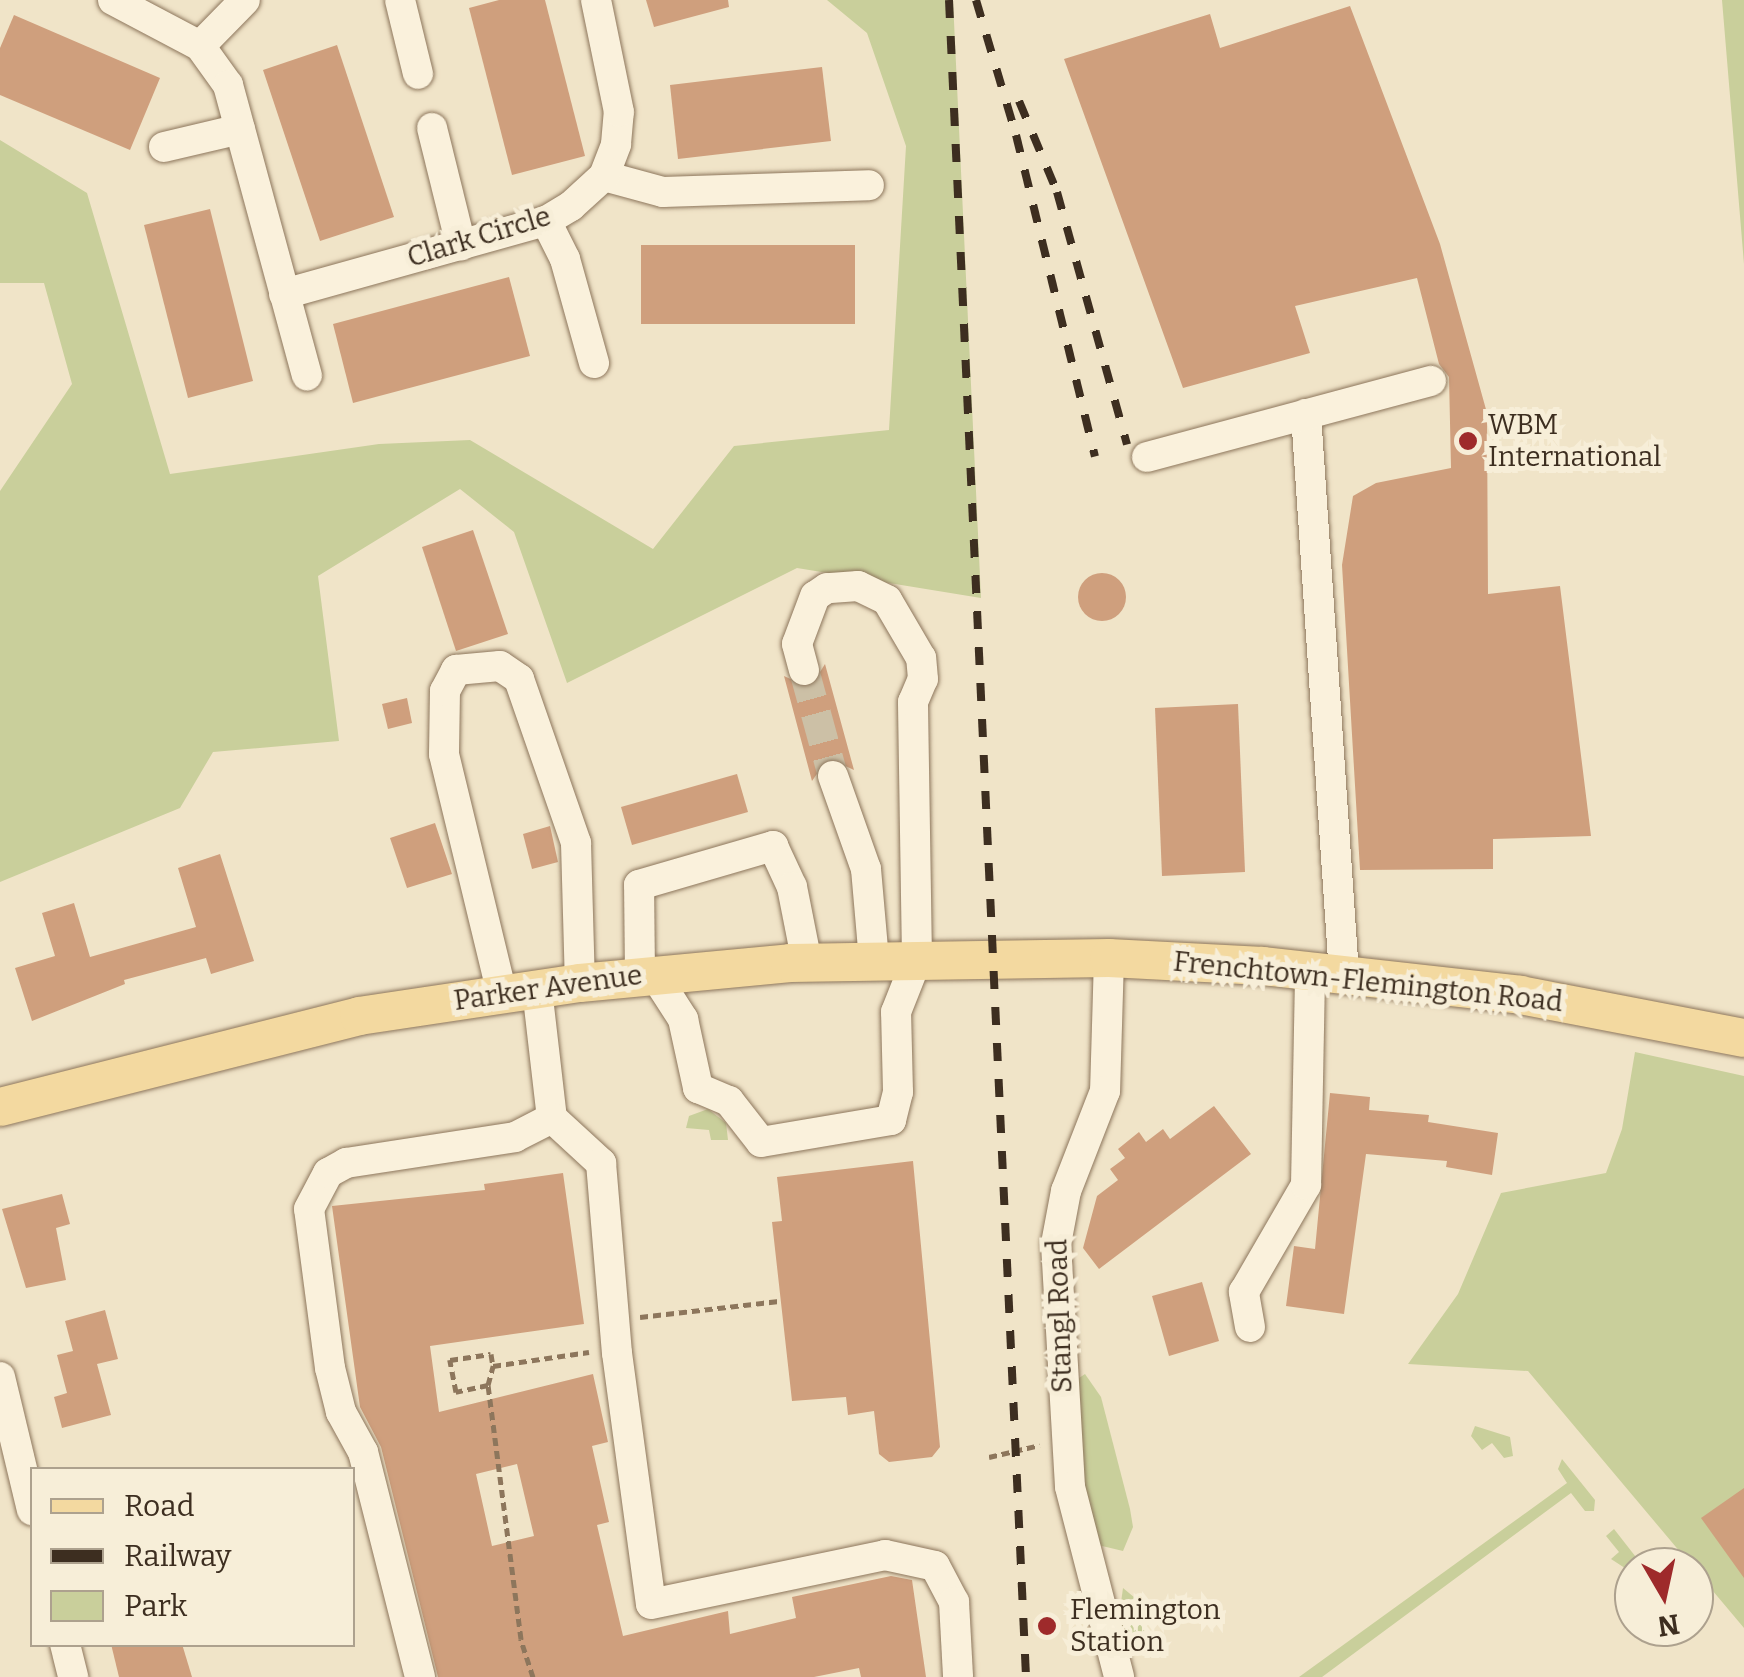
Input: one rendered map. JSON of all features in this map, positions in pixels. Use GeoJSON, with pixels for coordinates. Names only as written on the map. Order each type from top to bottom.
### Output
{"type":"FeatureCollection","features":[{"type":"Feature","properties":{"kind":"main road","name":"Frenchtown-Flemington Road"},"geometry":{"type":"LineString","coordinates":[[1108,958],[1327,972],[1520,995],[1744,1038]]}},
{"type":"Feature","properties":{"kind":"main road","name":"Parker Avenue"},"geometry":{"type":"LineString","coordinates":[[0,1107],[295,1029],[580,982],[808,962],[1108,958]]}},
{"type":"Feature","properties":{"kind":"street"},"geometry":{"type":"LineString","coordinates":[[114,0],[154,8],[200,46],[228,84],[307,375]]}},
{"type":"Feature","properties":{"kind":"street"},"geometry":{"type":"LineString","coordinates":[[200,46],[245,0]]}},
{"type":"Feature","properties":{"kind":"street"},"geometry":{"type":"LineString","coordinates":[[400,0],[418,74]]}},
{"type":"Feature","properties":{"kind":"street"},"geometry":{"type":"LineString","coordinates":[[596,0],[620,112],[604,176],[663,192],[870,185]]}},
{"type":"Feature","properties":{"kind":"street"},"geometry":{"type":"LineString","coordinates":[[432,128],[462,246]]}},
{"type":"Feature","properties":{"kind":"street"},"geometry":{"type":"LineString","coordinates":[[164,147],[240,129]]}},
{"type":"Feature","properties":{"kind":"street","name":"Clark Circle"},"geometry":{"type":"LineString","coordinates":[[284,294],[546,221],[604,176]]}},
{"type":"Feature","properties":{"kind":"street"},"geometry":{"type":"LineString","coordinates":[[546,221],[565,259],[594,363]]}},
{"type":"Feature","properties":{"kind":"street"},"geometry":{"type":"LineString","coordinates":[[1147,457],[1431,381]]}},
{"type":"Feature","properties":{"kind":"street"},"geometry":{"type":"LineString","coordinates":[[1250,1328],[1248,1282],[1306,1185],[1327,972],[1306,414]]}},
{"type":"Feature","properties":{"kind":"street"},"geometry":{"type":"LineString","coordinates":[[804,670],[797,644],[815,596],[827,588],[858,586],[887,600],[922,658],[923,680],[913,702],[917,960],[896,1012],[898,1092],[891,1120],[761,1142],[729,1101],[698,1088],[682,1019],[647,975],[639,885],[774,846],[792,887],[808,962]]}},
{"type":"Feature","properties":{"kind":"street"},"geometry":{"type":"LineString","coordinates":[[580,982],[576,843],[519,679],[500,666],[456,670],[445,691],[444,754],[520,991],[552,1118],[601,1162],[616,1347],[651,1604],[886,1555],[936,1566],[954,1602],[958,1677]]}},
{"type":"Feature","properties":{"kind":"street"},"geometry":{"type":"LineString","coordinates":[[833,776],[872,898],[874,961]]}},
{"type":"Feature","properties":{"kind":"street","name":"Stangl Road"},"geometry":{"type":"LineString","coordinates":[[1108,958],[1105,1091],[1066,1191],[1056,1244],[1070,1487],[1118,1677]]}},
{"type":"Feature","properties":{"kind":"street"},"geometry":{"type":"LineString","coordinates":[[420,1677],[364,1452],[341,1412],[330,1368],[309,1209],[328,1173],[346,1163],[514,1137],[552,1118]]}},
{"type":"Feature","properties":{"kind":"street"},"geometry":{"type":"LineString","coordinates":[[0,1377],[30,1502]]}},
{"type":"Feature","properties":{"kind":"street"},"geometry":{"type":"LineString","coordinates":[[67,1647],[74,1677]]}},
{"type":"Feature","properties":{"kind":"path"},"geometry":{"type":"LineString","coordinates":[[492,1366],[642,1343],[639,1317],[779,1301]]}},
{"type":"Feature","properties":{"kind":"path"},"geometry":{"type":"LineString","coordinates":[[488,1386],[456,1392],[450,1360],[491,1354],[488,1386],[522,1639],[533,1677]]}},
{"type":"Feature","properties":{"kind":"path"},"geometry":{"type":"LineString","coordinates":[[989,1457],[1065,1440]]}},
{"type":"Feature","properties":{"kind":"green space"},"geometry":{"type":"Polygon","coordinates":[[[827,0],[953,0],[981,598],[797,568],[567,683],[514,532],[460,489],[318,576],[339,741],[213,752],[180,808],[0,882],[0,491],[72,384],[44,283],[0,283],[0,140],[87,193],[170,474],[379,444],[470,440],[653,549],[734,446],[889,430],[906,146],[867,33],[827,0]]]}},
{"type":"Feature","properties":{"kind":"green space"},"geometry":{"type":"Polygon","coordinates":[[[1722,0],[1744,0],[1744,264],[1722,0]]]}},
{"type":"Feature","properties":{"kind":"green space"},"geometry":{"type":"Polygon","coordinates":[[[1635,1052],[1744,1076],[1744,1628],[1714,1592],[1714,1547],[1676,1547],[1528,1371],[1408,1364],[1458,1294],[1501,1193],[1606,1173],[1622,1129],[1635,1052]]]}},
{"type":"Feature","properties":{"kind":"green space"},"geometry":{"type":"Polygon","coordinates":[[[708,1109],[726,1123],[728,1140],[711,1140],[709,1130],[686,1128],[689,1116],[708,1109]]]}},
{"type":"Feature","properties":{"kind":"green space"},"geometry":{"type":"Polygon","coordinates":[[[1085,1374],[1101,1397],[1130,1509],[1133,1527],[1123,1551],[1098,1545],[1084,1487],[1076,1380],[1085,1374]]]}},
{"type":"Feature","properties":{"kind":"green space"},"geometry":{"type":"Polygon","coordinates":[[[1475,1426],[1510,1437],[1513,1456],[1504,1458],[1492,1443],[1482,1450],[1471,1436],[1475,1426]]]}},
{"type":"Feature","properties":{"kind":"green space"},"geometry":{"type":"Polygon","coordinates":[[[1562,1459],[1595,1500],[1594,1511],[1585,1511],[1571,1493],[1322,1677],[1299,1677],[1567,1483],[1558,1469],[1562,1459]]]}},
{"type":"Feature","properties":{"kind":"green space"},"geometry":{"type":"Polygon","coordinates":[[[1614,1529],[1628,1547],[1615,1547],[1606,1536],[1614,1529]]]}},
{"type":"Feature","properties":{"kind":"green space"},"geometry":{"type":"Polygon","coordinates":[[[1123,1588],[1141,1603],[1144,1631],[1130,1634],[1118,1624],[1123,1588]]]}},
{"type":"Feature","properties":{"kind":"building"},"geometry":{"type":"Polygon","coordinates":[[[499,0],[545,0],[585,156],[512,175],[469,8],[499,0]]]}},
{"type":"Feature","properties":{"kind":"building"},"geometry":{"type":"Polygon","coordinates":[[[646,0],[728,0],[729,7],[654,27],[646,0]]]}},
{"type":"Feature","properties":{"kind":"building","name":"WBM International"},"geometry":{"type":"Polygon","coordinates":[[[1350,6],[1440,244],[1487,413],[1488,594],[1560,586],[1591,836],[1493,839],[1493,869],[1360,870],[1342,565],[1353,496],[1376,483],[1451,468],[1449,377],[1439,364],[1417,278],[1295,306],[1310,353],[1183,388],[1064,59],[1210,14],[1220,48],[1350,6]]]}},
{"type":"Feature","properties":{"kind":"building"},"geometry":{"type":"Polygon","coordinates":[[[14,15],[160,78],[130,150],[0,95],[0,48],[14,15]]]}},
{"type":"Feature","properties":{"kind":"building"},"geometry":{"type":"Polygon","coordinates":[[[337,45],[394,217],[320,241],[263,70],[337,45]]]}},
{"type":"Feature","properties":{"kind":"building"},"geometry":{"type":"Polygon","coordinates":[[[822,67],[831,141],[678,159],[670,85],[822,67]]]}},
{"type":"Feature","properties":{"kind":"building"},"geometry":{"type":"Polygon","coordinates":[[[210,209],[253,381],[188,398],[144,225],[210,209]]]}},
{"type":"Feature","properties":{"kind":"building"},"geometry":{"type":"Polygon","coordinates":[[[641,245],[855,245],[855,324],[641,324],[641,245]]]}},
{"type":"Feature","properties":{"kind":"building"},"geometry":{"type":"Polygon","coordinates":[[[509,277],[530,356],[353,403],[333,324],[509,277]]]}},
{"type":"Feature","properties":{"kind":"building"},"geometry":{"type":"Polygon","coordinates":[[[473,530],[508,634],[456,651],[422,547],[473,530]]]}},
{"type":"Feature","properties":{"kind":"building"},"geometry":{"type":"Polygon","coordinates":[[[1102,573],[1119,580],[1126,597],[1119,614],[1102,621],[1085,614],[1078,597],[1085,580],[1102,573]]]}},
{"type":"Feature","properties":{"kind":"building"},"geometry":{"type":"Polygon","coordinates":[[[825,664],[854,770],[828,758],[812,781],[784,676],[810,688],[825,664]]]}},
{"type":"Feature","properties":{"kind":"building"},"geometry":{"type":"Polygon","coordinates":[[[407,698],[412,723],[388,729],[382,704],[407,698]]]}},
{"type":"Feature","properties":{"kind":"building"},"geometry":{"type":"Polygon","coordinates":[[[1238,704],[1245,872],[1162,876],[1155,708],[1238,704]]]}},
{"type":"Feature","properties":{"kind":"building"},"geometry":{"type":"Polygon","coordinates":[[[737,774],[748,812],[632,845],[621,807],[737,774]]]}},
{"type":"Feature","properties":{"kind":"building"},"geometry":{"type":"Polygon","coordinates":[[[435,823],[452,874],[407,888],[390,838],[435,823]]]}},
{"type":"Feature","properties":{"kind":"building"},"geometry":{"type":"Polygon","coordinates":[[[550,826],[558,862],[532,869],[523,834],[550,826]]]}},
{"type":"Feature","properties":{"kind":"building"},"geometry":{"type":"Polygon","coordinates":[[[220,854],[254,961],[211,974],[206,958],[124,980],[125,984],[32,1021],[15,968],[55,956],[42,913],[74,903],[90,957],[196,927],[178,868],[220,854]]]}},
{"type":"Feature","properties":{"kind":"building"},"geometry":{"type":"Polygon","coordinates":[[[1330,1093],[1370,1097],[1369,1110],[1429,1115],[1428,1122],[1498,1133],[1492,1175],[1446,1167],[1447,1161],[1366,1154],[1344,1314],[1286,1306],[1294,1246],[1315,1249],[1330,1093]]]}},
{"type":"Feature","properties":{"kind":"building"},"geometry":{"type":"Polygon","coordinates":[[[1214,1106],[1251,1154],[1099,1269],[1083,1248],[1097,1196],[1118,1180],[1110,1169],[1125,1158],[1118,1149],[1139,1132],[1146,1142],[1163,1129],[1170,1139],[1214,1106]]]}},
{"type":"Feature","properties":{"kind":"building"},"geometry":{"type":"Polygon","coordinates":[[[913,1161],[940,1447],[932,1457],[889,1462],[879,1454],[874,1411],[848,1415],[846,1397],[792,1401],[772,1222],[782,1221],[777,1177],[913,1161]]]}},
{"type":"Feature","properties":{"kind":"building"},"geometry":{"type":"Polygon","coordinates":[[[563,1173],[584,1324],[430,1346],[439,1412],[593,1374],[608,1442],[592,1446],[609,1522],[597,1525],[623,1636],[728,1611],[730,1634],[796,1618],[792,1597],[891,1576],[912,1580],[926,1677],[861,1677],[859,1668],[814,1677],[438,1677],[381,1447],[360,1407],[332,1206],[485,1190],[484,1184],[563,1173]],[[517,1464],[476,1474],[492,1546],[534,1536],[517,1464]]]}},
{"type":"Feature","properties":{"kind":"building"},"geometry":{"type":"Polygon","coordinates":[[[62,1194],[70,1224],[56,1228],[66,1280],[26,1288],[2,1209],[62,1194]]]}},
{"type":"Feature","properties":{"kind":"building"},"geometry":{"type":"Polygon","coordinates":[[[1202,1282],[1219,1341],[1169,1356],[1152,1296],[1202,1282]]]}},
{"type":"Feature","properties":{"kind":"building"},"geometry":{"type":"Polygon","coordinates":[[[105,1310],[118,1359],[97,1364],[111,1415],[62,1428],[54,1397],[67,1393],[57,1355],[73,1351],[65,1321],[105,1310]]]}},
{"type":"Feature","properties":{"kind":"building"},"geometry":{"type":"Polygon","coordinates":[[[1744,1488],[1744,1578],[1701,1518],[1744,1488]]]}},
{"type":"Feature","properties":{"kind":"building"},"geometry":{"type":"Polygon","coordinates":[[[112,1647],[183,1647],[192,1677],[119,1677],[112,1647]]]}},
{"type":"Feature","properties":{"kind":"tunnel"},"geometry":{"type":"LineString","coordinates":[[804,670],[833,776]]}},
{"type":"Feature","properties":{"kind":"railway"},"geometry":{"type":"LineString","coordinates":[[949,0],[1026,1677]]}},
{"type":"Feature","properties":{"kind":"railway"},"geometry":{"type":"LineString","coordinates":[[976,0],[1016,135],[1095,456]]}},
{"type":"Feature","properties":{"kind":"railway"},"geometry":{"type":"LineString","coordinates":[[1019,101],[1057,192],[1127,444]]}},
{"type":"Feature","properties":{"kind":"place","name":"WBM International"},"geometry":{"type":"Point","coordinates":[1468,441]}},
{"type":"Feature","properties":{"kind":"place","name":"Flemington Station"},"geometry":{"type":"Point","coordinates":[1047,1626]}}]}
